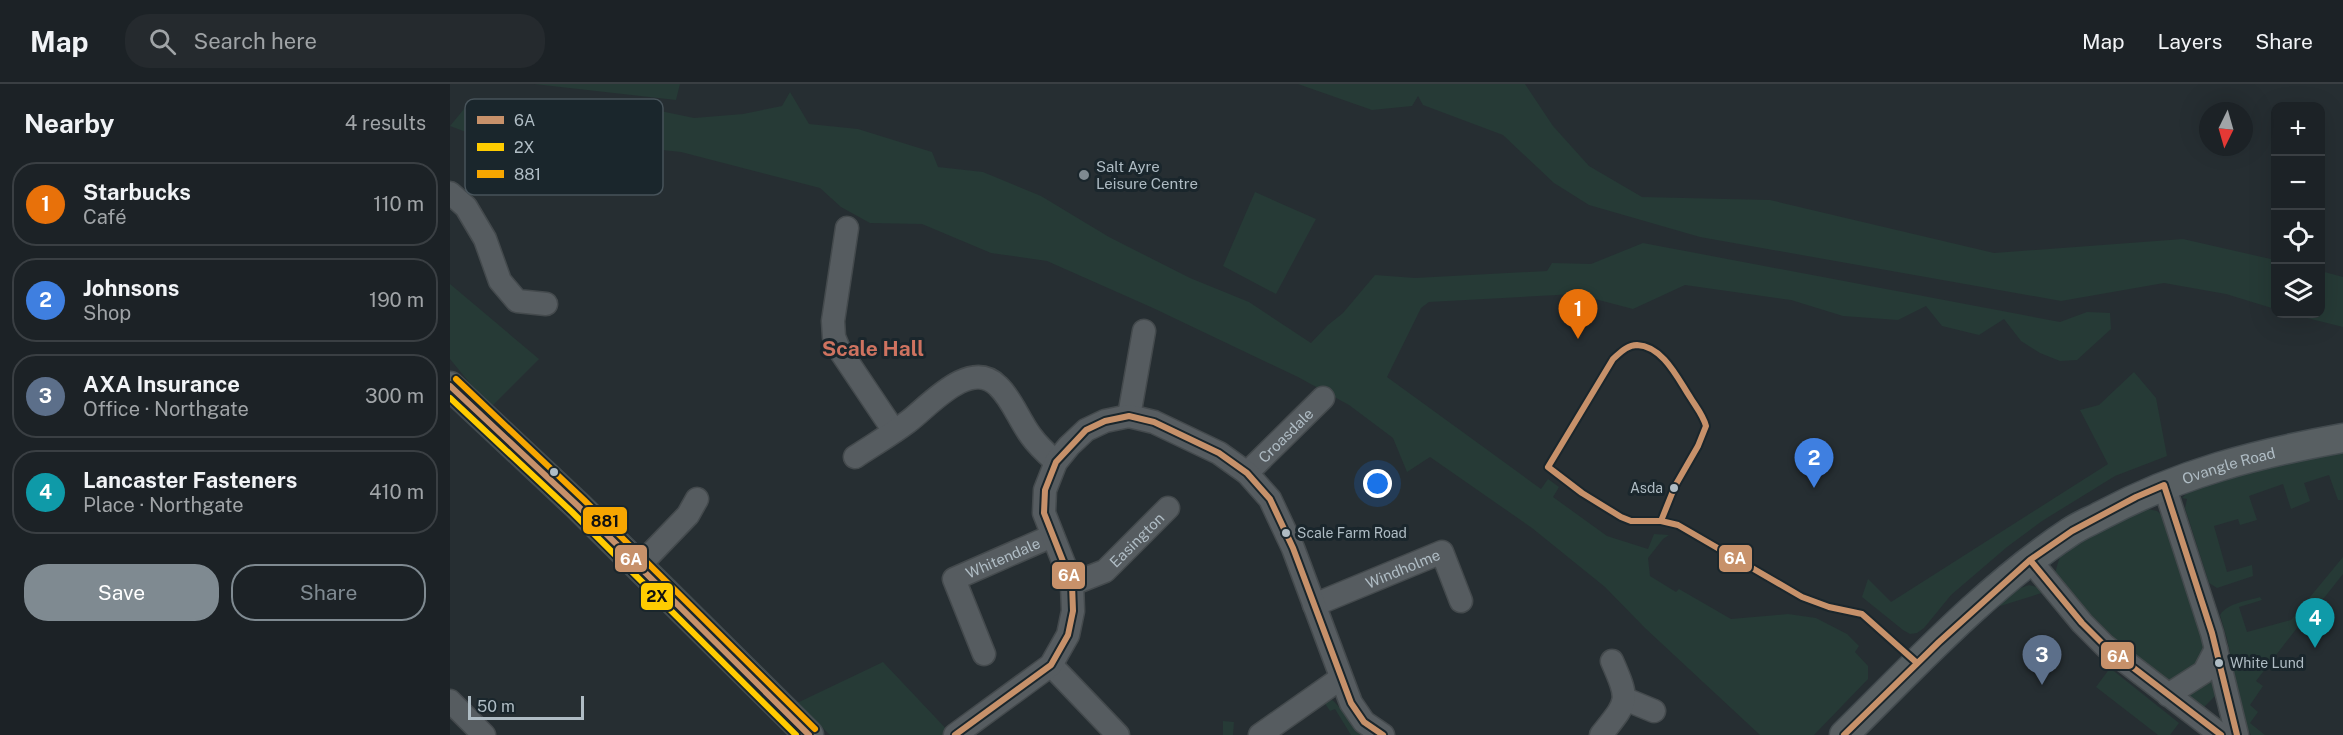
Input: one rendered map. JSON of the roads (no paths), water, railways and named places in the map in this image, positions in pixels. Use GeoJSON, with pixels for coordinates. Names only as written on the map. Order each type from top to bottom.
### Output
{"type":"FeatureCollection","features":[{"type":"Feature","properties":{"kind":"main road"},"geometry":{"type":"LineString","coordinates":[[450,386],[518,447],[809,735]]}},
{"type":"Feature","properties":{"kind":"main road","name":"Ovangle Road"},"geometry":{"type":"LineString","coordinates":[[1852,727],[1939,642],[2030,560],[2072,531],[2136,496],[2202,471],[2343,438]]}},
{"type":"Feature","properties":{"kind":"street"},"geometry":{"type":"LineString","coordinates":[[450,193],[466,207],[485,239],[500,281],[517,301],[546,304]]}},
{"type":"Feature","properties":{"kind":"street"},"geometry":{"type":"LineString","coordinates":[[847,228],[833,321],[834,337],[839,349],[894,431]]}},
{"type":"Feature","properties":{"kind":"street"},"geometry":{"type":"LineString","coordinates":[[1129,416],[1144,331]]}},
{"type":"Feature","properties":{"kind":"street"},"geometry":{"type":"LineString","coordinates":[[855,456],[910,421],[934,398],[957,383],[975,377],[990,380],[999,387],[1031,437],[1056,462]]}},
{"type":"Feature","properties":{"kind":"street","name":"Croasdale"},"geometry":{"type":"LineString","coordinates":[[1247,473],[1323,398]]}},
{"type":"Feature","properties":{"kind":"street"},"geometry":{"type":"LineString","coordinates":[[956,735],[1051,665],[1068,635],[1072,611],[1071,584],[1044,513],[1044,490],[1056,462],[1068,446],[1086,430],[1105,421],[1129,416],[1154,422],[1220,453],[1247,473],[1270,499],[1287,533],[1351,703],[1364,722],[1383,735]]}},
{"type":"Feature","properties":{"kind":"street"},"geometry":{"type":"LineString","coordinates":[[2164,485],[2216,649],[2237,735]]}},
{"type":"Feature","properties":{"kind":"street"},"geometry":{"type":"LineString","coordinates":[[639,566],[688,515],[697,499]]}},
{"type":"Feature","properties":{"kind":"street","name":"Easington"},"geometry":{"type":"LineString","coordinates":[[1071,584],[1105,571],[1168,508]]}},
{"type":"Feature","properties":{"kind":"street","name":"Whitendale"},"geometry":{"type":"LineString","coordinates":[[984,654],[950,571],[1052,536]]}},
{"type":"Feature","properties":{"kind":"street","name":"Windholme"},"geometry":{"type":"LineString","coordinates":[[1314,605],[1442,552],[1461,601]]}},
{"type":"Feature","properties":{"kind":"street"},"geometry":{"type":"LineString","coordinates":[[2030,560],[2091,632],[2113,653],[2221,735]]}},
{"type":"Feature","properties":{"kind":"street"},"geometry":{"type":"LineString","coordinates":[[2168,695],[2204,672],[2216,649]]}},
{"type":"Feature","properties":{"kind":"street"},"geometry":{"type":"LineString","coordinates":[[1601,735],[1621,710],[1625,699],[1624,688],[1612,661]]}},
{"type":"Feature","properties":{"kind":"street"},"geometry":{"type":"LineString","coordinates":[[1051,665],[1106,730]]}},
{"type":"Feature","properties":{"kind":"street"},"geometry":{"type":"LineString","coordinates":[[1260,735],[1341,678]]}},
{"type":"Feature","properties":{"kind":"street"},"geometry":{"type":"LineString","coordinates":[[1625,699],[1654,711]]}},
{"type":"Feature","properties":{"kind":"street"},"geometry":{"type":"LineString","coordinates":[[450,702],[484,735]]}},
{"type":"Feature","properties":{"kind":"place","name":"Salt Ayre Leisure Centre"},"geometry":{"type":"Point","coordinates":[1084,175]}},
{"type":"Feature","properties":{"kind":"place","name":"Starbucks"},"geometry":{"type":"Point","coordinates":[1578,339]}},
{"type":"Feature","properties":{"kind":"place","name":"Asda"},"geometry":{"type":"Point","coordinates":[1674,488]}},
{"type":"Feature","properties":{"kind":"place","name":"Johnsons"},"geometry":{"type":"Point","coordinates":[1814,488]}},
{"type":"Feature","properties":{"kind":"place","name":"Scale Farm Road"},"geometry":{"type":"Point","coordinates":[1286,533]}},
{"type":"Feature","properties":{"kind":"place","name":"Lancaster Fasteners"},"geometry":{"type":"Point","coordinates":[2315,648]}},
{"type":"Feature","properties":{"kind":"place","name":"White Lund"},"geometry":{"type":"Point","coordinates":[2219,663]}},
{"type":"Feature","properties":{"kind":"place","name":"AXA Insurance"},"geometry":{"type":"Point","coordinates":[2042,685]}},
{"type":"Feature","properties":{"kind":"district","name":"Scale Hall"},"geometry":{"type":"Point","coordinates":[873,348]}}]}
